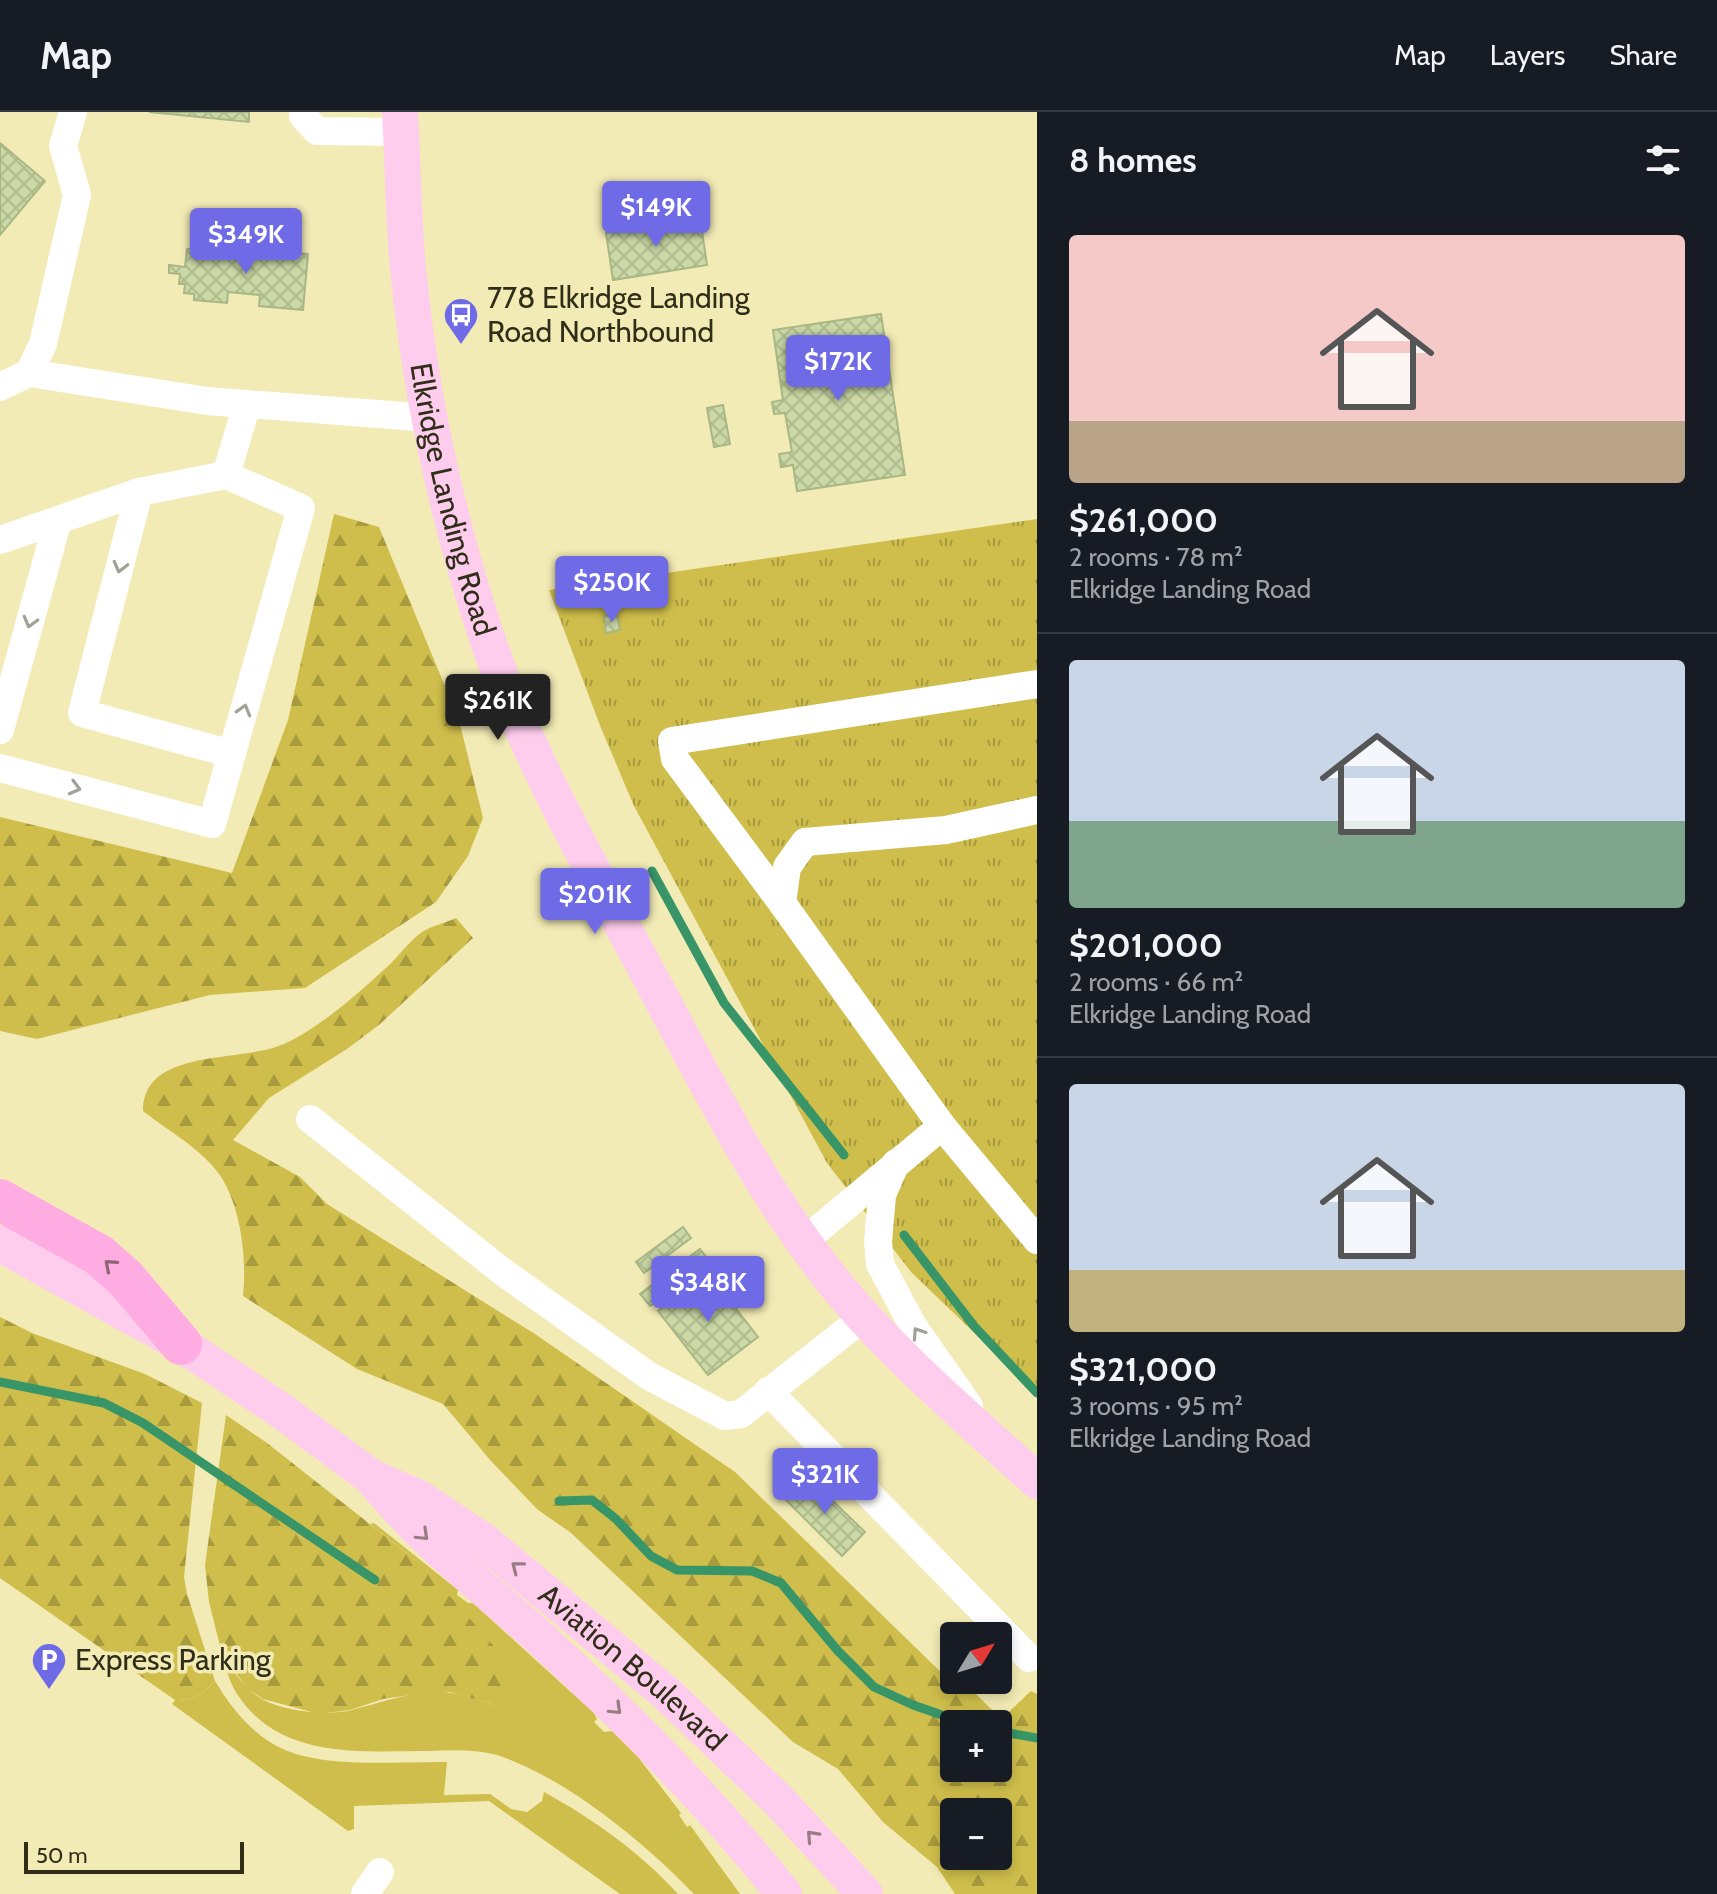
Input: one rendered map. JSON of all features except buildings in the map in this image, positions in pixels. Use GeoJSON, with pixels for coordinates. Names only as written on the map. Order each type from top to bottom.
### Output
{"type":"FeatureCollection","features":[{"type":"Feature","properties":{"kind":"highway"},"geometry":{"type":"LineString","coordinates":[[0,1200],[99,1255],[126,1279],[181,1344]]}},
{"type":"Feature","properties":{"kind":"main road","name":"Elkridge Landing Road"},"geometry":{"type":"LineString","coordinates":[[401,122],[408,266],[430,418],[452,515],[489,641],[546,781],[730,1125],[803,1242],[864,1317],[1037,1481]]}},
{"type":"Feature","properties":{"kind":"main road","name":"Aviation Boulevard"},"geometry":{"type":"LineString","coordinates":[[0,1244],[181,1344],[270,1403],[371,1477],[419,1498],[485,1542],[607,1641],[734,1756],[865,1894]]}},
{"type":"Feature","properties":{"kind":"main road","name":"Aviation Boulevard"},"geometry":{"type":"LineString","coordinates":[[371,1477],[402,1515],[445,1556],[640,1732],[726,1824],[784,1894]]}},
{"type":"Feature","properties":{"kind":"lane"},"geometry":{"type":"LineString","coordinates":[[29,373],[43,344],[77,195],[63,146],[73,112]]}},
{"type":"Feature","properties":{"kind":"lane"},"geometry":{"type":"LineString","coordinates":[[303,112],[317,131],[401,122]]}},
{"type":"Feature","properties":{"kind":"lane"},"geometry":{"type":"LineString","coordinates":[[0,387],[29,373],[207,401],[430,418]]}},
{"type":"Feature","properties":{"kind":"lane"},"geometry":{"type":"LineString","coordinates":[[226,475],[247,404]]}},
{"type":"Feature","properties":{"kind":"lane"},"geometry":{"type":"LineString","coordinates":[[0,540],[139,492],[226,475],[301,508],[212,824],[0,768]]}},
{"type":"Feature","properties":{"kind":"lane"},"geometry":{"type":"LineString","coordinates":[[139,492],[82,713],[232,754]]}},
{"type":"Feature","properties":{"kind":"lane"},"geometry":{"type":"LineString","coordinates":[[0,730],[58,520]]}},
{"type":"Feature","properties":{"kind":"lane"},"geometry":{"type":"LineString","coordinates":[[1037,684],[672,741],[675,759],[942,1126],[1037,1240]]}},
{"type":"Feature","properties":{"kind":"lane"},"geometry":{"type":"LineString","coordinates":[[782,903],[787,867],[805,842],[946,830],[1037,810]]}},
{"type":"Feature","properties":{"kind":"lane"},"geometry":{"type":"LineString","coordinates":[[310,1119],[503,1272],[649,1376],[725,1416],[741,1414],[864,1317]]}},
{"type":"Feature","properties":{"kind":"lane"},"geometry":{"type":"LineString","coordinates":[[803,1242],[942,1126]]}},
{"type":"Feature","properties":{"kind":"lane"},"geometry":{"type":"LineString","coordinates":[[896,1163],[882,1195],[878,1242],[880,1264],[913,1326],[995,1443]]}},
{"type":"Feature","properties":{"kind":"lane"},"geometry":{"type":"LineString","coordinates":[[768,1391],[1029,1658]]}},
{"type":"Feature","properties":{"kind":"green space"},"geometry":{"type":"Polygon","coordinates":[[[334,514],[379,527],[459,720],[483,818],[468,856],[436,902],[305,988],[210,995],[37,1039],[0,1031],[0,817],[232,873],[288,720],[334,514]]]}},
{"type":"Feature","properties":{"kind":"green space"},"geometry":{"type":"Polygon","coordinates":[[[1037,519],[1037,1393],[911,1272],[827,1163],[634,806],[549,590],[1037,519]]]}},
{"type":"Feature","properties":{"kind":"green space"},"geometry":{"type":"Polygon","coordinates":[[[456,918],[473,938],[380,1024],[347,1049],[269,1098],[233,1140],[300,1177],[327,1204],[535,1334],[735,1472],[940,1671],[940,1694],[976,1694],[992,1710],[940,1710],[940,1782],[1012,1782],[1011,1710],[1031,1691],[1037,1694],[1037,1894],[955,1894],[937,1867],[883,1822],[838,1769],[793,1742],[570,1532],[538,1510],[443,1404],[357,1369],[243,1296],[243,1248],[237,1213],[225,1183],[200,1154],[143,1111],[147,1091],[159,1076],[177,1067],[266,1050],[298,1037],[351,999],[413,940],[430,928],[456,918]]]}},
{"type":"Feature","properties":{"kind":"green space"},"geometry":{"type":"Polygon","coordinates":[[[0,1317],[32,1333],[145,1374],[202,1403],[184,1577],[215,1681],[197,1696],[175,1700],[0,1578],[0,1317]]]}},
{"type":"Feature","properties":{"kind":"green space"},"geometry":{"type":"Polygon","coordinates":[[[226,1415],[267,1443],[423,1566],[493,1645],[503,1689],[495,1705],[450,1692],[432,1692],[383,1699],[350,1710],[319,1714],[263,1699],[247,1688],[222,1654],[209,1602],[205,1565],[226,1415]]]}},
{"type":"Feature","properties":{"kind":"green space"},"geometry":{"type":"Polygon","coordinates":[[[374,1523],[458,1590],[457,1595],[473,1603],[594,1713],[597,1719],[594,1722],[604,1732],[612,1731],[638,1757],[681,1813],[679,1815],[687,1827],[690,1825],[740,1894],[694,1894],[603,1814],[550,1779],[497,1755],[464,1750],[377,1751],[324,1747],[276,1731],[255,1715],[234,1689],[222,1654],[239,1679],[256,1695],[294,1710],[342,1712],[430,1692],[446,1692],[495,1705],[423,1566],[370,1524],[374,1523]]]}},
{"type":"Feature","properties":{"kind":"green space"},"geometry":{"type":"Polygon","coordinates":[[[215,1681],[245,1721],[263,1738],[285,1750],[344,1762],[447,1762],[444,1795],[490,1794],[511,1809],[527,1812],[542,1801],[544,1792],[615,1837],[678,1894],[620,1894],[489,1801],[354,1806],[354,1829],[348,1831],[172,1704],[175,1700],[197,1696],[215,1681]]]}},
{"type":"Feature","properties":{"kind":"waterway"},"geometry":{"type":"LineString","coordinates":[[652,871],[724,1003],[844,1155]]}},
{"type":"Feature","properties":{"kind":"waterway"},"geometry":{"type":"LineString","coordinates":[[904,1235],[974,1326],[1037,1393]]}},
{"type":"Feature","properties":{"kind":"waterway"},"geometry":{"type":"LineString","coordinates":[[0,1382],[104,1403],[143,1423],[375,1580]]}},
{"type":"Feature","properties":{"kind":"waterway"},"geometry":{"type":"LineString","coordinates":[[559,1501],[592,1500],[616,1519],[651,1556],[677,1570],[752,1571],[781,1583],[838,1651],[874,1687],[940,1714]]}},
{"type":"Feature","properties":{"kind":"waterway"},"geometry":{"type":"LineString","coordinates":[[1012,1734],[1037,1738]]}},
{"type":"Feature","properties":{"kind":"place","name":"778 Elkridge Landing Road Northbound"},"geometry":{"type":"Point","coordinates":[461,346]}},
{"type":"Feature","properties":{"kind":"place","name":"Express Parking"},"geometry":{"type":"Point","coordinates":[49,1691]}}]}
